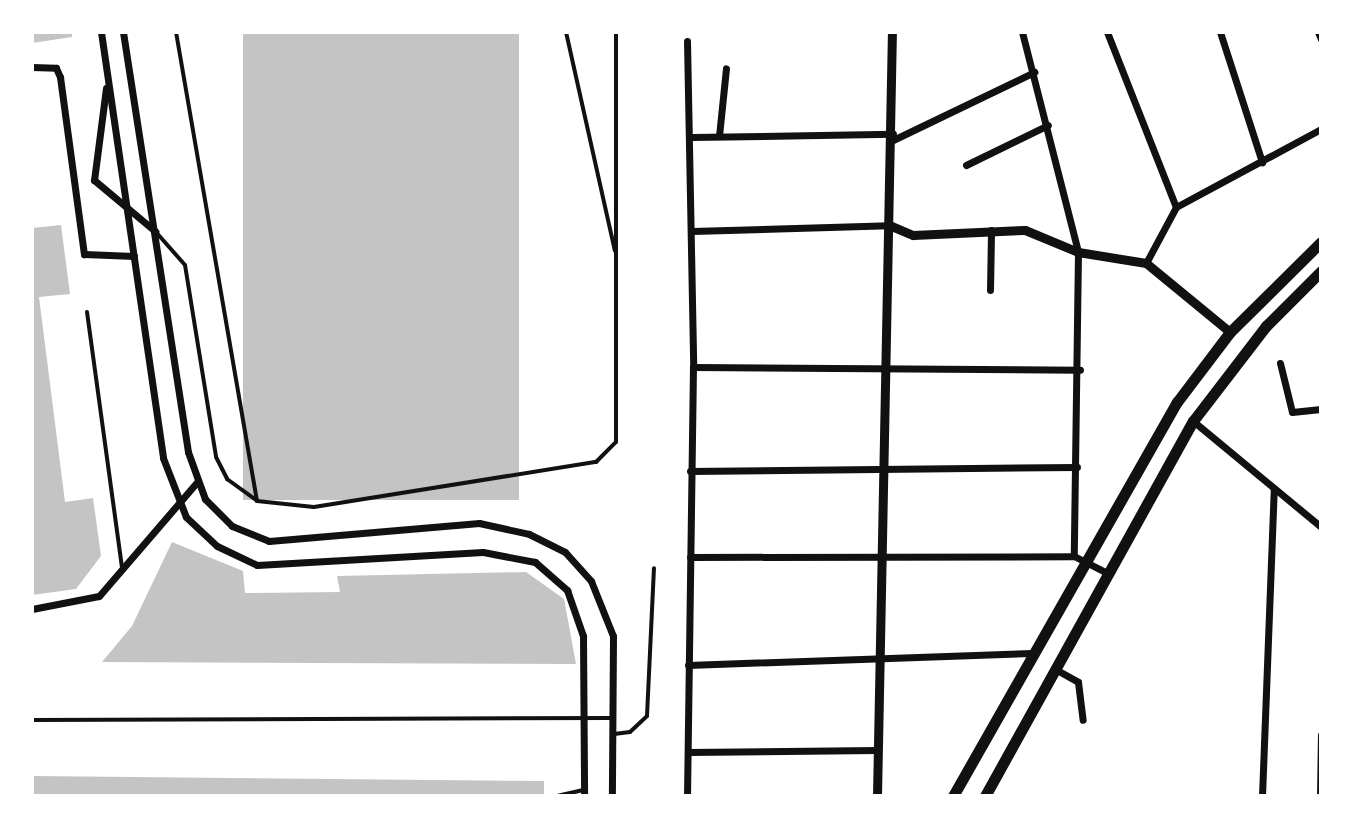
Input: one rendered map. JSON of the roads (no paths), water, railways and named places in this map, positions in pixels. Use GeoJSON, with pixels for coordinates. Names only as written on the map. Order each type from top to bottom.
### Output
{"type":"FeatureCollection","features":[{"type":"Feature","properties":{"kind":"main road"},"geometry":{"type":"LineString","coordinates":[[953,796],[1032,653],[1079,558],[1177,402],[1230,332],[1321,242]]}},
{"type":"Feature","properties":{"kind":"main road"},"geometry":{"type":"LineString","coordinates":[[985,796],[1193,421],[1266,326],[1321,271]]}},
{"type":"Feature","properties":{"kind":"street"},"geometry":{"type":"LineString","coordinates":[[101,32],[163,458],[178,501],[198,533],[257,565],[483,552],[535,562],[575,606],[585,718],[584,793]]}},
{"type":"Feature","properties":{"kind":"street"},"geometry":{"type":"LineString","coordinates":[[123,32],[197,482],[216,514],[269,541],[479,523],[529,534],[565,552],[591,581],[613,636],[612,796]]}},
{"type":"Feature","properties":{"kind":"street"},"geometry":{"type":"LineString","coordinates":[[877,796],[884,560],[880,471],[893,137],[892,32]]}},
{"type":"Feature","properties":{"kind":"street"},"geometry":{"type":"LineString","coordinates":[[1022,32],[1078,252],[1079,558]]}},
{"type":"Feature","properties":{"kind":"street"},"geometry":{"type":"LineString","coordinates":[[1107,32],[1176,207]]}},
{"type":"Feature","properties":{"kind":"street"},"geometry":{"type":"LineString","coordinates":[[1220,32],[1262,162]]}},
{"type":"Feature","properties":{"kind":"street"},"geometry":{"type":"LineString","coordinates":[[1318,32],[1321,39]]}},
{"type":"Feature","properties":{"kind":"street"},"geometry":{"type":"LineString","coordinates":[[687,41],[692,137],[693,367],[687,796]]}},
{"type":"Feature","properties":{"kind":"street"},"geometry":{"type":"LineString","coordinates":[[32,67],[56,68],[84,254],[134,256]]}},
{"type":"Feature","properties":{"kind":"street"},"geometry":{"type":"LineString","coordinates":[[719,136],[726,68]]}},
{"type":"Feature","properties":{"kind":"street"},"geometry":{"type":"LineString","coordinates":[[692,137],[893,137],[1034,72]]}},
{"type":"Feature","properties":{"kind":"street"},"geometry":{"type":"LineString","coordinates":[[108,79],[94,180],[155,231]]}},
{"type":"Feature","properties":{"kind":"street"},"geometry":{"type":"LineString","coordinates":[[966,165],[1048,125]]}},
{"type":"Feature","properties":{"kind":"street"},"geometry":{"type":"LineString","coordinates":[[1146,263],[1176,207],[1321,129]]}},
{"type":"Feature","properties":{"kind":"street"},"geometry":{"type":"LineString","coordinates":[[692,231],[889,225],[913,235],[1025,230],[1078,252],[1146,263],[1230,332]]}},
{"type":"Feature","properties":{"kind":"street"},"geometry":{"type":"LineString","coordinates":[[990,290],[991,230]]}},
{"type":"Feature","properties":{"kind":"street"},"geometry":{"type":"LineString","coordinates":[[1280,363],[1292,412],[1321,409]]}},
{"type":"Feature","properties":{"kind":"street"},"geometry":{"type":"LineString","coordinates":[[693,367],[1080,370]]}},
{"type":"Feature","properties":{"kind":"street"},"geometry":{"type":"LineString","coordinates":[[1193,421],[1321,527]]}},
{"type":"Feature","properties":{"kind":"street"},"geometry":{"type":"LineString","coordinates":[[690,471],[1077,467]]}},
{"type":"Feature","properties":{"kind":"street"},"geometry":{"type":"LineString","coordinates":[[32,609],[87,603],[197,482]]}},
{"type":"Feature","properties":{"kind":"street"},"geometry":{"type":"LineString","coordinates":[[1262,796],[1274,489]]}},
{"type":"Feature","properties":{"kind":"street"},"geometry":{"type":"LineString","coordinates":[[690,557],[884,560],[1079,558],[1107,573]]}},
{"type":"Feature","properties":{"kind":"street"},"geometry":{"type":"LineString","coordinates":[[688,665],[1032,653]]}},
{"type":"Feature","properties":{"kind":"street"},"geometry":{"type":"LineString","coordinates":[[1055,669],[1078,682],[1083,720]]}},
{"type":"Feature","properties":{"kind":"street"},"geometry":{"type":"LineString","coordinates":[[1320,796],[1321,735]]}},
{"type":"Feature","properties":{"kind":"street"},"geometry":{"type":"LineString","coordinates":[[688,752],[877,750]]}},
{"type":"Feature","properties":{"kind":"lane"},"geometry":{"type":"LineString","coordinates":[[176,32],[257,501]]}},
{"type":"Feature","properties":{"kind":"lane"},"geometry":{"type":"LineString","coordinates":[[566,32],[617,261]]}},
{"type":"Feature","properties":{"kind":"lane"},"geometry":{"type":"LineString","coordinates":[[155,231],[185,265],[216,457],[227,479],[257,501],[314,507],[596,462],[611,454],[617,261],[616,32]]}},
{"type":"Feature","properties":{"kind":"lane"},"geometry":{"type":"LineString","coordinates":[[87,312],[122,567]]}},
{"type":"Feature","properties":{"kind":"lane"},"geometry":{"type":"LineString","coordinates":[[614,734],[647,716],[654,568]]}},
{"type":"Feature","properties":{"kind":"lane"},"geometry":{"type":"LineString","coordinates":[[32,720],[614,718]]}},
{"type":"Feature","properties":{"kind":"lane"},"geometry":{"type":"LineString","coordinates":[[557,796],[584,793]]}}]}
